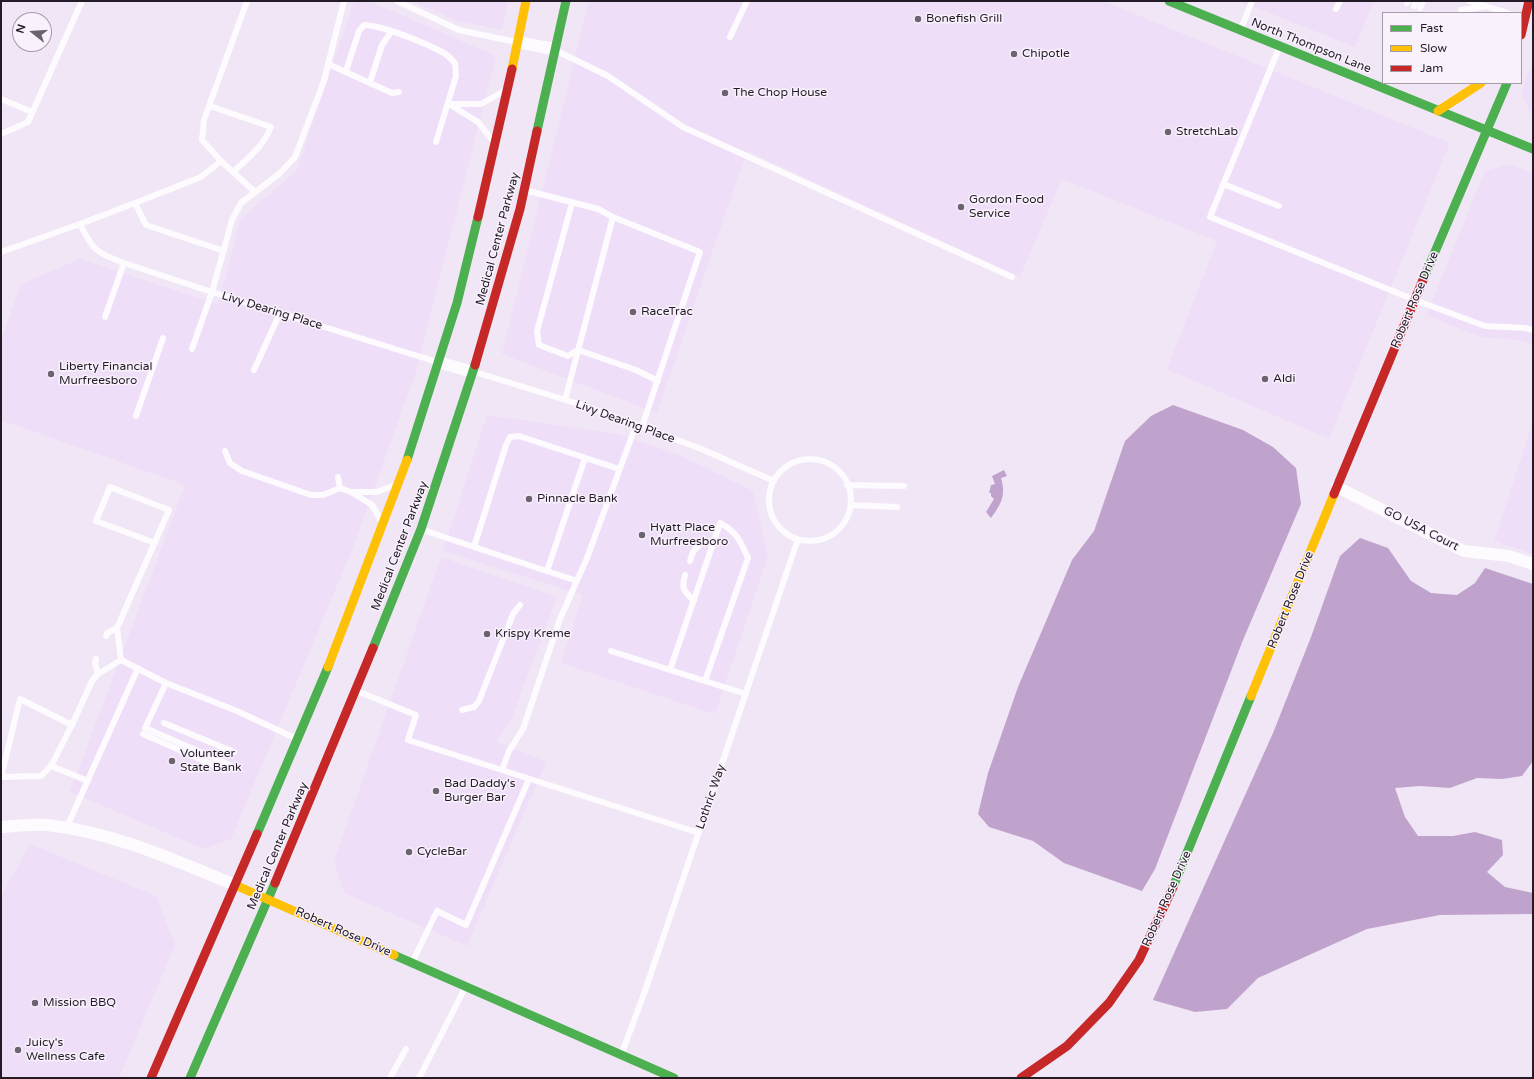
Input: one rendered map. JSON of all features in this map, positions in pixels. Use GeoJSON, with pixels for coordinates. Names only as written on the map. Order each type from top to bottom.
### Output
{"type":"FeatureCollection","features":[{"type":"Feature","properties":{"kind":"main road","name":"Medical Center Parkway"},"geometry":{"type":"LineString","coordinates":[[151,1078],[326,673],[400,483],[457,303],[496,144],[526,1]]}},
{"type":"Feature","properties":{"kind":"main road","name":"Medical Center Parkway"},"geometry":{"type":"LineString","coordinates":[[190,1078],[268,899],[356,690],[421,529],[473,372],[495,299],[524,190],[554,49],[566,1]]}},
{"type":"Feature","properties":{"kind":"main road","name":"North Thompson Lane"},"geometry":{"type":"LineString","coordinates":[[1169,1],[1279,46],[1382,85],[1438,111],[1533,149]]}},
{"type":"Feature","properties":{"kind":"main road"},"geometry":{"type":"LineString","coordinates":[[1522,32],[1529,1]]}},
{"type":"Feature","properties":{"kind":"main road"},"geometry":{"type":"LineString","coordinates":[[1438,111],[1479,84]]}},
{"type":"Feature","properties":{"kind":"main road","name":"Robert Rose Drive"},"geometry":{"type":"LineString","coordinates":[[1021,1078],[1067,1046],[1109,1004],[1139,960],[1163,912],[1337,487],[1507,84]]}},
{"type":"Feature","properties":{"kind":"main road","name":"Robert Rose Drive"},"geometry":{"type":"LineString","coordinates":[[235,885],[674,1078]]}},
{"type":"Feature","properties":{"kind":"street"},"geometry":{"type":"LineString","coordinates":[[517,42],[554,49]]}},
{"type":"Feature","properties":{"kind":"street"},"geometry":{"type":"LineString","coordinates":[[438,362],[473,372]]}},
{"type":"Feature","properties":{"kind":"street","name":"GO USA Court"},"geometry":{"type":"LineString","coordinates":[[1337,487],[1464,551],[1509,556],[1533,564]]}},
{"type":"Feature","properties":{"kind":"street","name":"Robert Rose Drive"},"geometry":{"type":"LineString","coordinates":[[1,827],[46,825],[101,835],[154,852],[235,885]]}},
{"type":"Feature","properties":{"kind":"lane"},"geometry":{"type":"LineString","coordinates":[[1,134],[28,122],[82,1]]}},
{"type":"Feature","properties":{"kind":"lane"},"geometry":{"type":"LineString","coordinates":[[247,1],[204,120],[202,140],[221,161],[255,192]]}},
{"type":"Feature","properties":{"kind":"lane","name":"Livy Dearing Place"},"geometry":{"type":"LineString","coordinates":[[344,1],[324,81],[295,157],[279,174],[241,203],[232,220],[212,292],[438,362]]}},
{"type":"Feature","properties":{"kind":"lane"},"geometry":{"type":"LineString","coordinates":[[397,1],[459,30],[517,42]]}},
{"type":"Feature","properties":{"kind":"lane"},"geometry":{"type":"LineString","coordinates":[[730,37],[747,1]]}},
{"type":"Feature","properties":{"kind":"lane"},"geometry":{"type":"LineString","coordinates":[[1240,30],[1252,1]]}},
{"type":"Feature","properties":{"kind":"lane"},"geometry":{"type":"LineString","coordinates":[[1336,9],[1340,1]]}},
{"type":"Feature","properties":{"kind":"lane"},"geometry":{"type":"LineString","coordinates":[[1420,8],[1423,1]]}},
{"type":"Feature","properties":{"kind":"lane"},"geometry":{"type":"LineString","coordinates":[[1469,1],[1504,12]]}},
{"type":"Feature","properties":{"kind":"lane"},"geometry":{"type":"LineString","coordinates":[[1461,10],[1486,7]]}},
{"type":"Feature","properties":{"kind":"lane"},"geometry":{"type":"LineString","coordinates":[[346,71],[358,31],[364,25],[373,26],[391,32],[445,53],[455,63],[456,76],[436,142]]}},
{"type":"Feature","properties":{"kind":"lane"},"geometry":{"type":"LineString","coordinates":[[370,82],[382,45],[391,32]]}},
{"type":"Feature","properties":{"kind":"lane"},"geometry":{"type":"LineString","coordinates":[[1279,46],[1210,217],[1415,300],[1485,326],[1525,328],[1533,330]]}},
{"type":"Feature","properties":{"kind":"lane"},"geometry":{"type":"LineString","coordinates":[[554,49],[608,76],[684,127],[1012,277]]}},
{"type":"Feature","properties":{"kind":"lane"},"geometry":{"type":"LineString","coordinates":[[328,64],[392,93],[399,92]]}},
{"type":"Feature","properties":{"kind":"lane"},"geometry":{"type":"LineString","coordinates":[[448,104],[481,104],[507,89]]}},
{"type":"Feature","properties":{"kind":"lane"},"geometry":{"type":"LineString","coordinates":[[1,99],[32,112]]}},
{"type":"Feature","properties":{"kind":"lane"},"geometry":{"type":"LineString","coordinates":[[448,104],[478,122],[496,144]]}},
{"type":"Feature","properties":{"kind":"lane"},"geometry":{"type":"LineString","coordinates":[[210,106],[271,127],[266,138],[258,149],[233,172]]}},
{"type":"Feature","properties":{"kind":"lane"},"geometry":{"type":"LineString","coordinates":[[1,252],[80,224],[201,177],[221,161]]}},
{"type":"Feature","properties":{"kind":"lane"},"geometry":{"type":"LineString","coordinates":[[1223,184],[1279,206]]}},
{"type":"Feature","properties":{"kind":"lane"},"geometry":{"type":"LineString","coordinates":[[502,770],[510,751],[523,729],[560,619],[577,581],[619,469],[658,381],[700,252],[598,210],[524,190]]}},
{"type":"Feature","properties":{"kind":"lane"},"geometry":{"type":"LineString","coordinates":[[135,203],[146,226],[224,251]]}},
{"type":"Feature","properties":{"kind":"lane"},"geometry":{"type":"LineString","coordinates":[[572,203],[537,331],[539,345],[568,356],[578,350],[636,370],[658,381]]}},
{"type":"Feature","properties":{"kind":"lane"},"geometry":{"type":"LineString","coordinates":[[565,400],[613,217]]}},
{"type":"Feature","properties":{"kind":"lane"},"geometry":{"type":"LineString","coordinates":[[80,224],[91,246],[98,252],[124,263],[212,292],[192,349]]}},
{"type":"Feature","properties":{"kind":"lane"},"geometry":{"type":"LineString","coordinates":[[105,317],[124,263]]}},
{"type":"Feature","properties":{"kind":"lane"},"geometry":{"type":"LineString","coordinates":[[254,370],[280,313]]}},
{"type":"Feature","properties":{"kind":"lane"},"geometry":{"type":"LineString","coordinates":[[136,416],[163,338]]}},
{"type":"Feature","properties":{"kind":"lane","name":"Livy Dearing Place"},"geometry":{"type":"LineString","coordinates":[[473,372],[565,400],[639,426],[699,448],[774,481]]}},
{"type":"Feature","properties":{"kind":"lane"},"geometry":{"type":"LineString","coordinates":[[474,547],[506,445],[510,437],[519,436],[619,469]]}},
{"type":"Feature","properties":{"kind":"lane"},"geometry":{"type":"LineString","coordinates":[[225,451],[230,463],[242,471],[311,495],[323,495],[340,488],[351,492],[372,505],[384,526]]}},
{"type":"Feature","properties":{"kind":"lane"},"geometry":{"type":"LineString","coordinates":[[547,571],[585,458]]}},
{"type":"Feature","properties":{"kind":"lane"},"geometry":{"type":"LineString","coordinates":[[809,459],[821,461],[834,467],[844,477],[847,485],[851,505],[846,518],[838,529],[826,537],[813,541],[798,539],[787,534],[777,525],[771,514],[769,501],[770,488],[774,481],[785,468],[796,461],[809,459]]}},
{"type":"Feature","properties":{"kind":"lane"},"geometry":{"type":"LineString","coordinates":[[338,477],[340,488]]}},
{"type":"Feature","properties":{"kind":"lane"},"geometry":{"type":"LineString","coordinates":[[351,492],[377,492],[400,483]]}},
{"type":"Feature","properties":{"kind":"lane"},"geometry":{"type":"LineString","coordinates":[[847,485],[904,486]]}},
{"type":"Feature","properties":{"kind":"lane"},"geometry":{"type":"LineString","coordinates":[[121,660],[117,628],[155,543],[169,510],[110,487],[96,521],[155,543]]}},
{"type":"Feature","properties":{"kind":"lane"},"geometry":{"type":"LineString","coordinates":[[851,505],[897,506]]}},
{"type":"Feature","properties":{"kind":"lane"},"geometry":{"type":"LineString","coordinates":[[670,670],[720,523],[730,528],[740,538],[748,558],[705,681]]}},
{"type":"Feature","properties":{"kind":"lane"},"geometry":{"type":"LineString","coordinates":[[421,529],[577,581]]}},
{"type":"Feature","properties":{"kind":"lane","name":"Lothric Way"},"geometry":{"type":"LineString","coordinates":[[621,1055],[645,991],[798,539]]}},
{"type":"Feature","properties":{"kind":"lane"},"geometry":{"type":"LineString","coordinates":[[690,561],[693,552],[701,544],[714,543]]}},
{"type":"Feature","properties":{"kind":"lane"},"geometry":{"type":"LineString","coordinates":[[685,575],[682,585],[685,593],[694,601]]}},
{"type":"Feature","properties":{"kind":"lane"},"geometry":{"type":"LineString","coordinates":[[462,710],[474,707],[479,701],[513,614],[520,605]]}},
{"type":"Feature","properties":{"kind":"lane"},"geometry":{"type":"LineString","coordinates":[[106,636],[107,633],[117,628]]}},
{"type":"Feature","properties":{"kind":"lane"},"geometry":{"type":"LineString","coordinates":[[611,651],[746,694]]}},
{"type":"Feature","properties":{"kind":"lane"},"geometry":{"type":"LineString","coordinates":[[96,659],[95,663],[98,674]]}},
{"type":"Feature","properties":{"kind":"lane"},"geometry":{"type":"LineString","coordinates":[[121,660],[166,683],[237,711],[298,739]]}},
{"type":"Feature","properties":{"kind":"lane"},"geometry":{"type":"LineString","coordinates":[[72,725],[20,698],[1,777],[41,776],[52,766],[72,725],[92,681],[98,674],[121,660]]}},
{"type":"Feature","properties":{"kind":"lane"},"geometry":{"type":"LineString","coordinates":[[66,829],[138,668]]}},
{"type":"Feature","properties":{"kind":"lane"},"geometry":{"type":"LineString","coordinates":[[145,729],[166,683]]}},
{"type":"Feature","properties":{"kind":"lane"},"geometry":{"type":"LineString","coordinates":[[356,690],[416,715],[408,740],[529,779],[547,783],[699,833]]}},
{"type":"Feature","properties":{"kind":"lane"},"geometry":{"type":"LineString","coordinates":[[164,723],[234,752]]}},
{"type":"Feature","properties":{"kind":"lane"},"geometry":{"type":"LineString","coordinates":[[145,729],[228,764]]}},
{"type":"Feature","properties":{"kind":"lane"},"geometry":{"type":"LineString","coordinates":[[145,729],[225,770]]}},
{"type":"Feature","properties":{"kind":"lane"},"geometry":{"type":"LineString","coordinates":[[52,766],[88,781]]}},
{"type":"Feature","properties":{"kind":"lane"},"geometry":{"type":"LineString","coordinates":[[412,962],[437,911],[466,925],[529,779]]}},
{"type":"Feature","properties":{"kind":"lane"},"geometry":{"type":"LineString","coordinates":[[418,1078],[466,986]]}},
{"type":"Feature","properties":{"kind":"lane"},"geometry":{"type":"LineString","coordinates":[[390,1078],[406,1049]]}},
{"type":"Feature","properties":{"kind":"shaded area"},"geometry":{"type":"Polygon","coordinates":[[[354,1],[369,1],[496,56],[416,372],[352,550],[231,839],[204,849],[70,792],[185,485],[1,420],[1,341],[21,284],[80,259],[218,304],[241,219],[297,170],[354,1]]]}},
{"type":"Feature","properties":{"kind":"shaded area"},"geometry":{"type":"Polygon","coordinates":[[[412,1],[508,1],[502,30],[457,21],[412,1]]]}},
{"type":"Feature","properties":{"kind":"shaded area"},"geometry":{"type":"Polygon","coordinates":[[[589,1],[1103,1],[1450,143],[1329,439],[1167,369],[1217,241],[1062,179],[1020,277],[747,151],[657,413],[502,354],[589,1]]]}},
{"type":"Feature","properties":{"kind":"shaded area"},"geometry":{"type":"Polygon","coordinates":[[[1239,1],[1374,1],[1355,47],[1239,1]]]}},
{"type":"Feature","properties":{"kind":"shaded area"},"geometry":{"type":"Polygon","coordinates":[[[1533,62],[1533,118],[1521,93],[1533,62]]]}},
{"type":"Feature","properties":{"kind":"shaded area"},"geometry":{"type":"Polygon","coordinates":[[[1508,164],[1533,173],[1533,344],[1520,340],[1481,337],[1426,315],[1485,171],[1508,164]]]}},
{"type":"Feature","properties":{"kind":"shaded area"},"geometry":{"type":"Polygon","coordinates":[[[1173,405],[1243,430],[1273,447],[1296,468],[1301,504],[1243,640],[1155,869],[1142,891],[1064,863],[1033,841],[989,827],[978,814],[988,773],[1018,687],[1072,560],[1094,531],[1125,441],[1151,416],[1173,405]]]}},
{"type":"Feature","properties":{"kind":"shaded area"},"geometry":{"type":"Polygon","coordinates":[[[487,415],[617,434],[679,455],[753,491],[768,556],[715,714],[561,663],[583,595],[443,551],[487,415]]]}},
{"type":"Feature","properties":{"kind":"shaded area"},"geometry":{"type":"Polygon","coordinates":[[[1533,422],[1533,554],[1494,541],[1533,422]]]}},
{"type":"Feature","properties":{"kind":"shaded area"},"geometry":{"type":"Polygon","coordinates":[[[1004,470],[1007,476],[1001,478],[1003,489],[1002,499],[991,518],[986,512],[994,499],[991,496],[991,493],[989,493],[991,485],[995,484],[992,476],[1004,470]]]}},
{"type":"Feature","properties":{"kind":"shaded area"},"geometry":{"type":"Polygon","coordinates":[[[1360,538],[1388,548],[1411,581],[1431,593],[1457,595],[1475,583],[1485,568],[1533,584],[1533,761],[1522,776],[1502,779],[1477,778],[1450,788],[1420,786],[1395,788],[1405,817],[1418,836],[1453,836],[1475,832],[1502,840],[1503,855],[1487,872],[1505,887],[1533,893],[1533,914],[1440,915],[1367,929],[1258,978],[1227,1009],[1195,1012],[1153,1000],[1273,733],[1311,637],[1340,556],[1360,538]]]}},
{"type":"Feature","properties":{"kind":"shaded area"},"geometry":{"type":"Polygon","coordinates":[[[441,557],[557,597],[511,720],[496,741],[546,762],[467,946],[344,893],[334,861],[441,557]]]}},
{"type":"Feature","properties":{"kind":"shaded area"},"geometry":{"type":"Polygon","coordinates":[[[30,844],[156,896],[175,945],[119,1078],[1,1078],[1,896],[30,844]]]}},
{"type":"Feature","properties":{"kind":"traffic: fast"},"geometry":{"type":"LineString","coordinates":[[537,131],[566,1]]}},
{"type":"Feature","properties":{"kind":"traffic: fast"},"geometry":{"type":"LineString","coordinates":[[1169,1],[1533,149]]}},
{"type":"Feature","properties":{"kind":"traffic: fast"},"geometry":{"type":"LineString","coordinates":[[1423,280],[1507,84]]}},
{"type":"Feature","properties":{"kind":"traffic: fast"},"geometry":{"type":"LineString","coordinates":[[407,460],[457,303],[478,217]]}},
{"type":"Feature","properties":{"kind":"traffic: fast"},"geometry":{"type":"LineString","coordinates":[[373,648],[421,529],[475,365]]}},
{"type":"Feature","properties":{"kind":"traffic: fast"},"geometry":{"type":"LineString","coordinates":[[257,834],[328,667]]}},
{"type":"Feature","properties":{"kind":"traffic: fast"},"geometry":{"type":"LineString","coordinates":[[1173,887],[1251,696]]}},
{"type":"Feature","properties":{"kind":"traffic: fast"},"geometry":{"type":"LineString","coordinates":[[190,1078],[275,883]]}},
{"type":"Feature","properties":{"kind":"traffic: fast"},"geometry":{"type":"LineString","coordinates":[[394,955],[674,1078]]}},
{"type":"Feature","properties":{"kind":"traffic: slow"},"geometry":{"type":"LineString","coordinates":[[512,69],[526,1]]}},
{"type":"Feature","properties":{"kind":"traffic: slow"},"geometry":{"type":"LineString","coordinates":[[1438,111],[1479,84]]}},
{"type":"Feature","properties":{"kind":"traffic: slow"},"geometry":{"type":"LineString","coordinates":[[328,667],[407,460]]}},
{"type":"Feature","properties":{"kind":"traffic: slow"},"geometry":{"type":"LineString","coordinates":[[1251,696],[1334,494]]}},
{"type":"Feature","properties":{"kind":"traffic: slow"},"geometry":{"type":"LineString","coordinates":[[235,885],[394,955]]}},
{"type":"Feature","properties":{"kind":"traffic: jam"},"geometry":{"type":"LineString","coordinates":[[1522,31],[1529,1]]}},
{"type":"Feature","properties":{"kind":"traffic: jam"},"geometry":{"type":"LineString","coordinates":[[478,217],[512,69]]}},
{"type":"Feature","properties":{"kind":"traffic: jam"},"geometry":{"type":"LineString","coordinates":[[475,365],[520,209],[537,131]]}},
{"type":"Feature","properties":{"kind":"traffic: jam"},"geometry":{"type":"LineString","coordinates":[[1334,494],[1423,280]]}},
{"type":"Feature","properties":{"kind":"traffic: jam"},"geometry":{"type":"LineString","coordinates":[[275,883],[373,648]]}},
{"type":"Feature","properties":{"kind":"traffic: jam"},"geometry":{"type":"LineString","coordinates":[[151,1078],[257,834]]}},
{"type":"Feature","properties":{"kind":"traffic: jam"},"geometry":{"type":"LineString","coordinates":[[1021,1078],[1067,1046],[1109,1003],[1139,960],[1173,887]]}},
{"type":"Feature","properties":{"kind":"place","name":"Bonefish Grill"},"geometry":{"type":"Point","coordinates":[918,19]}},
{"type":"Feature","properties":{"kind":"place","name":"Chipotle"},"geometry":{"type":"Point","coordinates":[1014,54]}},
{"type":"Feature","properties":{"kind":"place","name":"The Chop House"},"geometry":{"type":"Point","coordinates":[725,93]}},
{"type":"Feature","properties":{"kind":"place","name":"StretchLab"},"geometry":{"type":"Point","coordinates":[1168,132]}},
{"type":"Feature","properties":{"kind":"place","name":"Gordon Food Service"},"geometry":{"type":"Point","coordinates":[961,207]}},
{"type":"Feature","properties":{"kind":"place","name":"RaceTrac"},"geometry":{"type":"Point","coordinates":[633,312]}},
{"type":"Feature","properties":{"kind":"place","name":"Liberty Financial Murfreesboro"},"geometry":{"type":"Point","coordinates":[51,374]}},
{"type":"Feature","properties":{"kind":"place","name":"Aldi"},"geometry":{"type":"Point","coordinates":[1265,379]}},
{"type":"Feature","properties":{"kind":"place","name":"Pinnacle Bank"},"geometry":{"type":"Point","coordinates":[529,499]}},
{"type":"Feature","properties":{"kind":"place","name":"Hyatt Place Murfreesboro"},"geometry":{"type":"Point","coordinates":[642,535]}},
{"type":"Feature","properties":{"kind":"place","name":"Krispy Kreme"},"geometry":{"type":"Point","coordinates":[487,634]}},
{"type":"Feature","properties":{"kind":"place","name":"Volunteer State Bank"},"geometry":{"type":"Point","coordinates":[172,761]}},
{"type":"Feature","properties":{"kind":"place","name":"Bad Daddy's Burger Bar"},"geometry":{"type":"Point","coordinates":[436,791]}},
{"type":"Feature","properties":{"kind":"place","name":"CycleBar"},"geometry":{"type":"Point","coordinates":[409,852]}},
{"type":"Feature","properties":{"kind":"place","name":"Mission BBQ"},"geometry":{"type":"Point","coordinates":[35,1003]}},
{"type":"Feature","properties":{"kind":"place","name":"Juicy's Wellness Cafe"},"geometry":{"type":"Point","coordinates":[18,1050]}}]}
